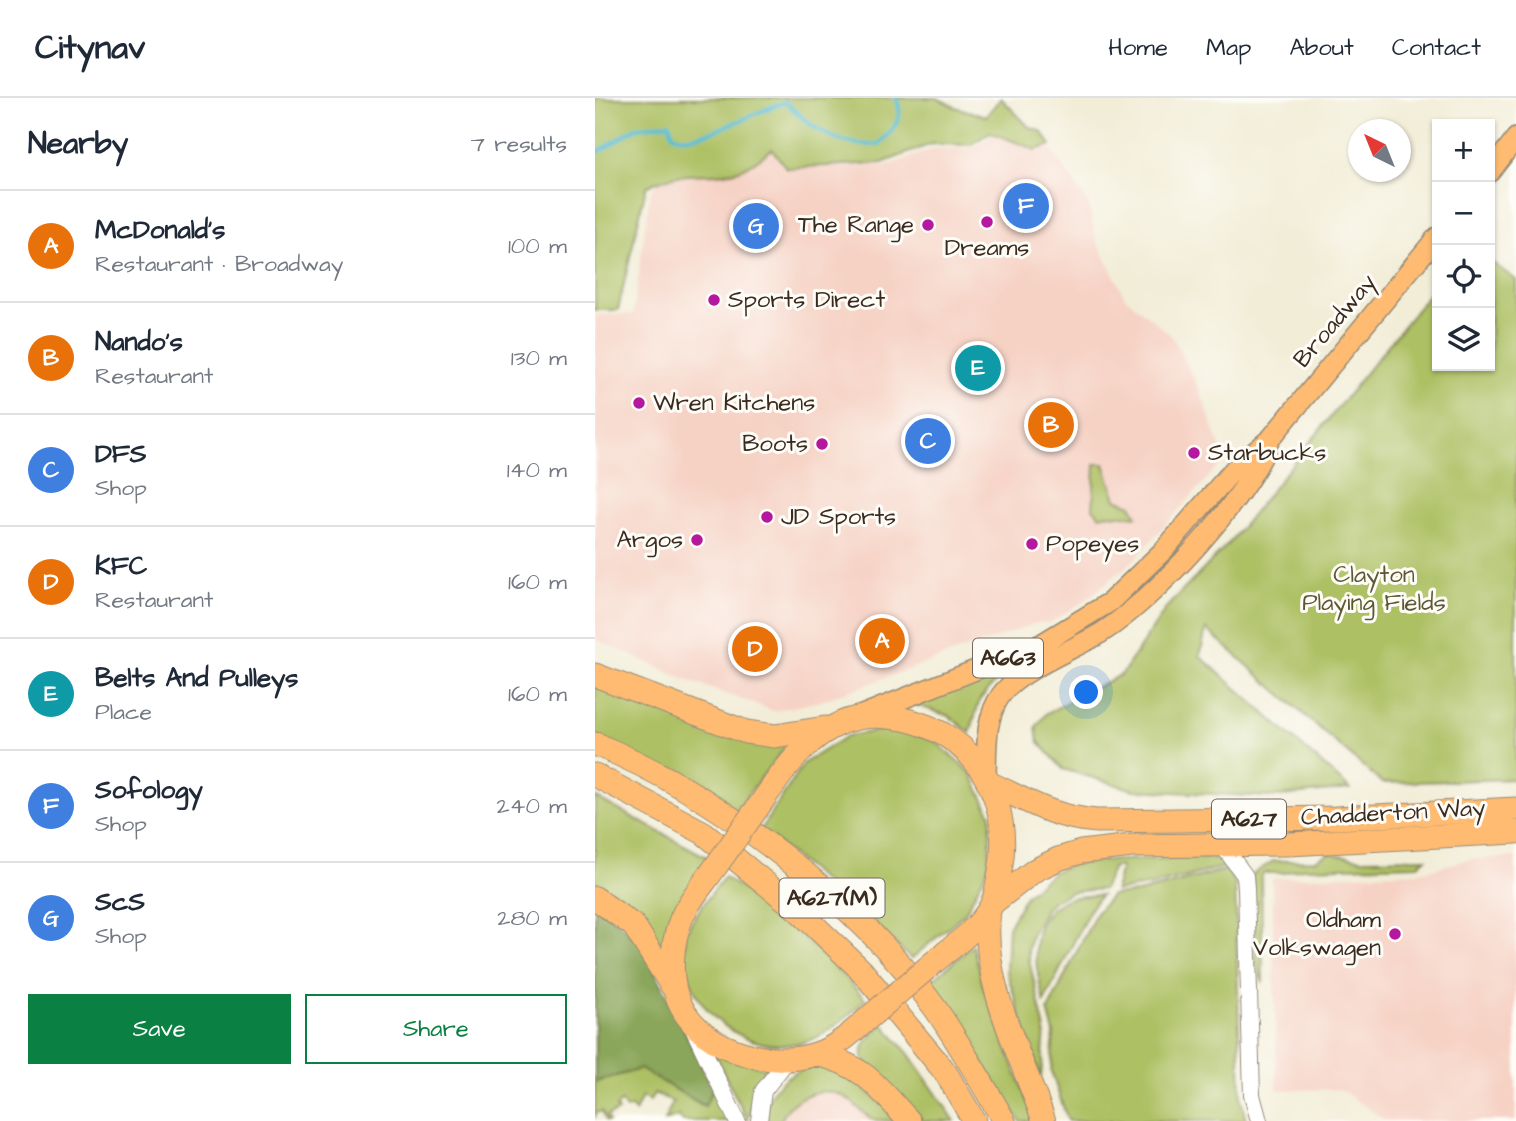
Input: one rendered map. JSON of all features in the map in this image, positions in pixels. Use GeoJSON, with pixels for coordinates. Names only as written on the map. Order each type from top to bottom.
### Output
{"type":"FeatureCollection","features":[{"type":"Feature","properties":{"kind":"highway"},"geometry":{"type":"LineString","coordinates":[[595,675],[746,732],[791,735],[832,727]]}},
{"type":"Feature","properties":{"kind":"highway","name":"A663"},"geometry":{"type":"LineString","coordinates":[[679,999],[673,968],[680,922],[716,866],[798,754],[832,727],[858,717],[898,718],[934,729],[967,752],[988,780],[1001,814],[1005,843],[986,936],[998,996],[1044,1121]]}},
{"type":"Feature","properties":{"kind":"highway","name":"A627(M)"},"geometry":{"type":"LineString","coordinates":[[595,744],[684,789],[764,842],[837,902],[893,957],[934,1007],[1004,1121]]}},
{"type":"Feature","properties":{"kind":"highway","name":"A627(M)"},"geometry":{"type":"LineString","coordinates":[[595,775],[704,833],[797,909],[861,970],[946,1073],[974,1121]]}},
{"type":"Feature","properties":{"kind":"highway","name":"Chadderton Way"},"geometry":{"type":"LineString","coordinates":[[988,780],[1046,811],[1068,819],[1097,821],[1335,818],[1516,808]]}},
{"type":"Feature","properties":{"kind":"highway","name":"Chadderton Way"},"geometry":{"type":"LineString","coordinates":[[816,1054],[842,1040],[873,1014],[926,969],[991,906],[1035,870],[1070,855],[1132,846],[1223,846],[1516,832]]}},
{"type":"Feature","properties":{"kind":"highway"},"geometry":{"type":"LineString","coordinates":[[595,898],[634,926],[655,955],[679,999],[701,1028],[726,1046],[758,1058],[788,1059],[816,1054],[841,1060],[860,1070],[909,1121]]}},
{"type":"Feature","properties":{"kind":"highway"},"geometry":{"type":"LineString","coordinates":[[1031,1084],[1050,1121]]}},
{"type":"Feature","properties":{"kind":"main road"},"geometry":{"type":"LineString","coordinates":[[1495,165],[1516,138]]}},
{"type":"Feature","properties":{"kind":"main road","name":"Broadway"},"geometry":{"type":"LineString","coordinates":[[858,717],[1041,644],[1110,602],[1163,551],[1235,468],[1271,438],[1432,243]]}},
{"type":"Feature","properties":{"kind":"main road","name":"Broadway"},"geometry":{"type":"LineString","coordinates":[[988,780],[989,720],[1009,685],[1102,632],[1141,603],[1180,565],[1253,473],[1271,438]]}},
{"type":"Feature","properties":{"kind":"street"},"geometry":{"type":"LineString","coordinates":[[1223,846],[1245,876],[1252,1095],[1259,1121]]}},
{"type":"Feature","properties":{"kind":"street"},"geometry":{"type":"LineString","coordinates":[[679,999],[737,1121]]}},
{"type":"Feature","properties":{"kind":"street"},"geometry":{"type":"LineString","coordinates":[[759,1121],[757,1114],[763,1091],[788,1059]]}},
{"type":"Feature","properties":{"kind":"shaded area"},"geometry":{"type":"Polygon","coordinates":[[[993,135],[1039,152],[1049,146],[1088,203],[1096,239],[1125,297],[1172,336],[1200,391],[1225,459],[1131,563],[1082,603],[1050,623],[1037,623],[821,701],[774,711],[686,680],[595,639],[595,315],[633,314],[650,192],[660,180],[740,170],[773,149],[784,169],[889,165],[935,148],[973,148],[993,135]]]}},
{"type":"Feature","properties":{"kind":"shaded area","name":"Oldham Volkswagen"},"geometry":{"type":"Polygon","coordinates":[[[1516,857],[1516,1121],[1386,1121],[1340,1089],[1277,1090],[1272,878],[1420,872],[1470,859],[1516,857]]]}},
{"type":"Feature","properties":{"kind":"shaded area"},"geometry":{"type":"Polygon","coordinates":[[[839,1094],[873,1121],[781,1121],[786,1108],[805,1095],[839,1094]]]}},
{"type":"Feature","properties":{"kind":"green space"},"geometry":{"type":"Polygon","coordinates":[[[595,98],[937,98],[958,108],[986,116],[1001,98],[1029,127],[1041,131],[1051,145],[1036,150],[990,132],[971,145],[931,144],[882,163],[786,168],[772,149],[739,170],[682,175],[659,181],[646,187],[618,310],[595,310],[595,98]]]}},
{"type":"Feature","properties":{"kind":"green space","name":"Clayton Playing Fields"},"geometry":{"type":"Polygon","coordinates":[[[1495,265],[1516,280],[1516,779],[1382,783],[1206,629],[1200,656],[1350,789],[1271,797],[1134,790],[1063,769],[1038,741],[1036,727],[1047,713],[1122,674],[1167,607],[1230,542],[1432,290],[1432,371],[1495,371],[1495,265]]]}},
{"type":"Feature","properties":{"kind":"green space"},"geometry":{"type":"Polygon","coordinates":[[[1095,464],[1104,464],[1116,499],[1131,505],[1137,516],[1100,516],[1093,508],[1095,464]]]}},
{"type":"Feature","properties":{"kind":"green space"},"geometry":{"type":"Polygon","coordinates":[[[1094,626],[998,679],[980,699],[970,733],[949,716],[907,702],[1028,660],[1094,626]]]}},
{"type":"Feature","properties":{"kind":"green space"},"geometry":{"type":"Polygon","coordinates":[[[595,681],[789,742],[735,811],[595,735],[595,681]]]}},
{"type":"Feature","properties":{"kind":"green space"},"geometry":{"type":"Polygon","coordinates":[[[893,728],[934,740],[971,773],[991,815],[989,866],[965,913],[911,959],[878,927],[761,829],[804,763],[847,736],[893,728]]]}},
{"type":"Feature","properties":{"kind":"green space"},"geometry":{"type":"Polygon","coordinates":[[[595,797],[710,859],[663,950],[633,908],[595,885],[595,797]]]}},
{"type":"Feature","properties":{"kind":"green space"},"geometry":{"type":"Polygon","coordinates":[[[1329,853],[1363,859],[1426,858],[1418,865],[1302,868],[1284,873],[1264,873],[1261,876],[1263,983],[1256,963],[1252,875],[1273,861],[1315,860],[1329,853]]]}},
{"type":"Feature","properties":{"kind":"green space"},"geometry":{"type":"Polygon","coordinates":[[[1214,858],[1228,866],[1154,885],[1115,891],[1121,867],[1113,867],[1103,889],[1071,892],[1054,900],[1046,908],[1031,935],[1028,950],[1045,1030],[1041,1078],[1006,970],[1008,927],[1026,895],[1053,872],[1070,865],[1095,861],[1214,858]]]}},
{"type":"Feature","properties":{"kind":"green space"},"geometry":{"type":"Polygon","coordinates":[[[1226,870],[1235,883],[1241,1099],[1246,1121],[1068,1121],[1051,1071],[1054,1033],[1048,1010],[1096,913],[1112,895],[1138,893],[1226,870]]]}},
{"type":"Feature","properties":{"kind":"green space"},"geometry":{"type":"Polygon","coordinates":[[[724,877],[763,904],[799,934],[866,1000],[827,1032],[799,1043],[776,1045],[753,1040],[733,1031],[715,1018],[700,1000],[690,980],[685,958],[686,935],[697,914],[724,877]]]}},
{"type":"Feature","properties":{"kind":"green space"},"geometry":{"type":"Polygon","coordinates":[[[1101,895],[1091,907],[1044,1002],[1038,974],[1036,944],[1044,917],[1053,907],[1068,899],[1101,895]]]}},
{"type":"Feature","properties":{"kind":"green space"},"geometry":{"type":"Polygon","coordinates":[[[595,905],[639,939],[713,1088],[705,1106],[640,1069],[595,1082],[595,905]]]}},
{"type":"Feature","properties":{"kind":"green space"},"geometry":{"type":"Polygon","coordinates":[[[973,945],[983,986],[1035,1121],[1020,1121],[930,982],[973,945]]]}},
{"type":"Feature","properties":{"kind":"green space"},"geometry":{"type":"Polygon","coordinates":[[[883,1024],[908,1053],[955,1121],[923,1121],[864,1060],[865,1044],[883,1024]]]}},
{"type":"Feature","properties":{"kind":"green space"},"geometry":{"type":"Polygon","coordinates":[[[712,1050],[765,1068],[753,1094],[748,1121],[712,1050]]]}},
{"type":"Feature","properties":{"kind":"green space"},"geometry":{"type":"Polygon","coordinates":[[[819,1063],[833,1064],[904,1121],[871,1119],[845,1097],[823,1092],[797,1100],[781,1121],[765,1121],[769,1099],[780,1083],[788,1076],[819,1063]]]}},
{"type":"Feature","properties":{"kind":"green space"},"geometry":{"type":"Polygon","coordinates":[[[640,1069],[704,1106],[713,1088],[729,1121],[682,1121],[679,1116],[664,1121],[673,1102],[654,1093],[650,1101],[642,1097],[635,1112],[631,1107],[626,1109],[621,1102],[616,1107],[618,1111],[607,1116],[609,1121],[606,1121],[602,1111],[596,1113],[595,1118],[595,1082],[640,1069]]]}},
{"type":"Feature","properties":{"kind":"waterway"},"geometry":{"type":"LineString","coordinates":[[595,154],[636,128],[669,123],[673,135],[697,136],[786,102],[806,121],[839,140],[865,145],[879,144],[896,124],[899,112],[896,98]]}},
{"type":"Feature","properties":{"kind":"place","name":"Sofology"},"geometry":{"type":"Point","coordinates":[1026,206]}},
{"type":"Feature","properties":{"kind":"place","name":"Dreams"},"geometry":{"type":"Point","coordinates":[987,222]}},
{"type":"Feature","properties":{"kind":"place","name":"The Range"},"geometry":{"type":"Point","coordinates":[928,225]}},
{"type":"Feature","properties":{"kind":"place","name":"ScS"},"geometry":{"type":"Point","coordinates":[756,226]}},
{"type":"Feature","properties":{"kind":"place","name":"Sports Direct"},"geometry":{"type":"Point","coordinates":[714,300]}},
{"type":"Feature","properties":{"kind":"place","name":"Belts And Pulleys"},"geometry":{"type":"Point","coordinates":[978,368]}},
{"type":"Feature","properties":{"kind":"place","name":"Wren Kitchens"},"geometry":{"type":"Point","coordinates":[639,403]}},
{"type":"Feature","properties":{"kind":"place","name":"Nando's"},"geometry":{"type":"Point","coordinates":[1051,425]}},
{"type":"Feature","properties":{"kind":"place","name":"DFS"},"geometry":{"type":"Point","coordinates":[928,441]}},
{"type":"Feature","properties":{"kind":"place","name":"Boots"},"geometry":{"type":"Point","coordinates":[822,444]}},
{"type":"Feature","properties":{"kind":"place","name":"Starbucks"},"geometry":{"type":"Point","coordinates":[1194,453]}},
{"type":"Feature","properties":{"kind":"place","name":"JD Sports"},"geometry":{"type":"Point","coordinates":[767,517]}},
{"type":"Feature","properties":{"kind":"place","name":"Argos"},"geometry":{"type":"Point","coordinates":[697,540]}},
{"type":"Feature","properties":{"kind":"place","name":"Popeyes"},"geometry":{"type":"Point","coordinates":[1032,544]}},
{"type":"Feature","properties":{"kind":"place","name":"McDonald's"},"geometry":{"type":"Point","coordinates":[882,641]}},
{"type":"Feature","properties":{"kind":"place","name":"KFC"},"geometry":{"type":"Point","coordinates":[755,649]}},
{"type":"Feature","properties":{"kind":"place","name":"Oldham Volkswagen"},"geometry":{"type":"Point","coordinates":[1395,934]}}]}
